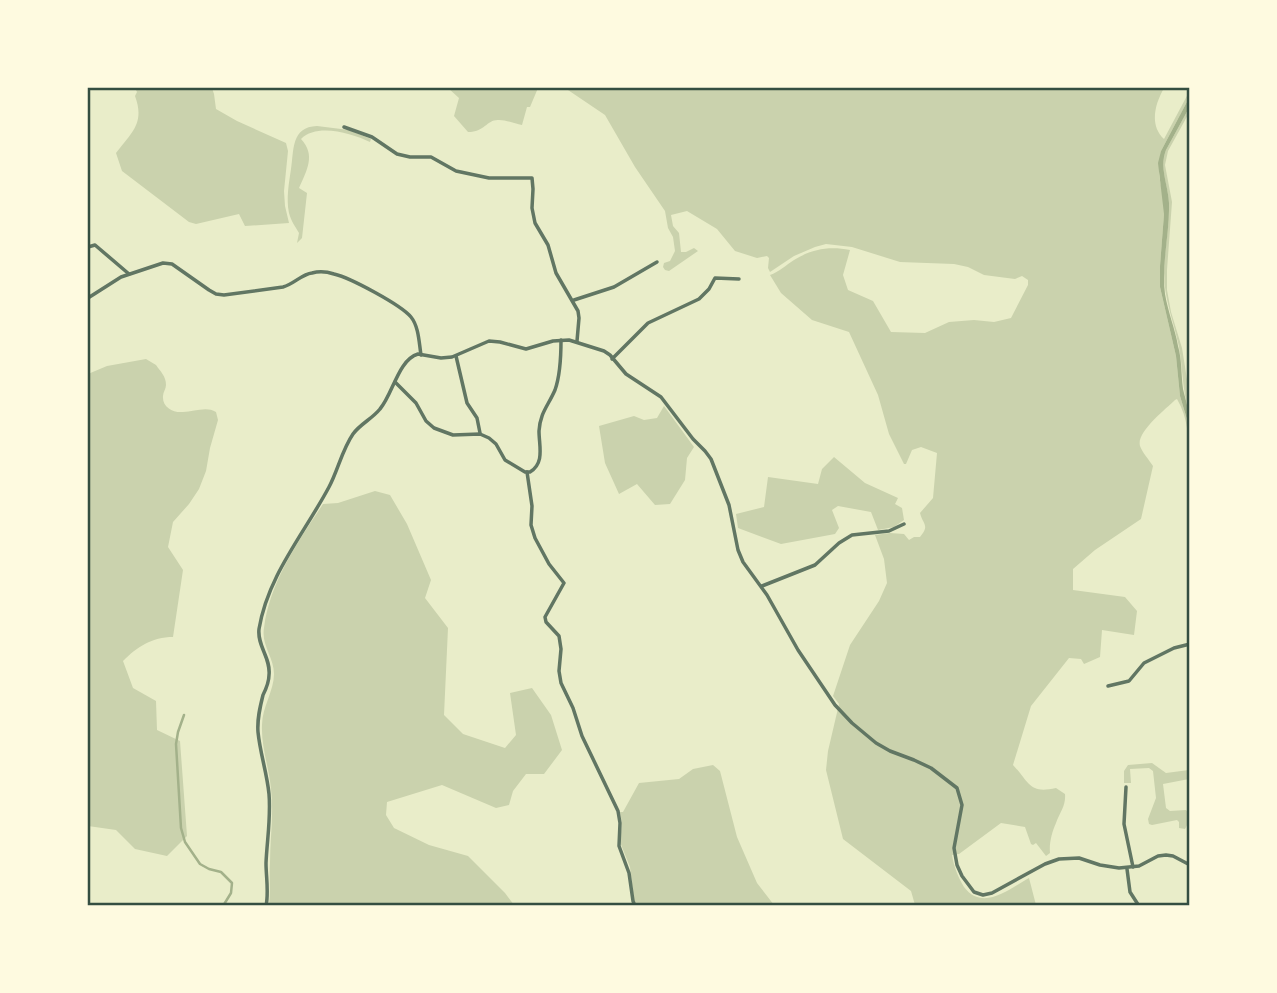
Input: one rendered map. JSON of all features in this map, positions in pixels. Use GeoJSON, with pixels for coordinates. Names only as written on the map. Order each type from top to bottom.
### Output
{"type":"FeatureCollection","features":[{"type":"Feature","properties":{"kind":"street"},"geometry":{"type":"LineString","coordinates":[[344,127],[372,137],[397,154],[431,157],[456,171],[489,178],[532,178],[535,223],[548,245],[556,273],[578,311],[577,341]]}},
{"type":"Feature","properties":{"kind":"street"},"geometry":{"type":"LineString","coordinates":[[88,247],[95,245],[129,274]]}},
{"type":"Feature","properties":{"kind":"street"},"geometry":{"type":"LineString","coordinates":[[573,300],[614,287],[657,262]]}},
{"type":"Feature","properties":{"kind":"street"},"geometry":{"type":"LineString","coordinates":[[88,298],[129,274],[157,264],[172,264],[213,293],[224,295],[287,286],[310,273],[335,274],[409,315],[415,325],[421,355]]}},
{"type":"Feature","properties":{"kind":"street"},"geometry":{"type":"LineString","coordinates":[[612,359],[651,321],[696,301],[709,289],[715,278],[739,279]]}},
{"type":"Feature","properties":{"kind":"street"},"geometry":{"type":"LineString","coordinates":[[395,382],[416,402],[426,421],[434,428],[453,435],[480,434],[489,438],[496,444],[505,460],[527,472],[534,470],[540,460],[540,418],[555,389],[561,340]]}},
{"type":"Feature","properties":{"kind":"street"},"geometry":{"type":"LineString","coordinates":[[266,905],[269,802],[258,724],[260,706],[270,674],[259,640],[262,619],[277,573],[331,485],[351,436],[383,406],[408,360],[415,355],[441,358],[456,356],[489,341],[526,349],[561,340],[577,341],[604,351],[626,374],[661,397],[693,439],[709,455],[729,505],[740,557],[827,693],[843,714],[866,735],[884,748],[931,768],[957,788],[962,808],[955,857],[962,876],[974,892],[992,894],[1059,859],[1079,858],[1105,867],[1130,867],[1166,855],[1189,865]]}},
{"type":"Feature","properties":{"kind":"street"},"geometry":{"type":"LineString","coordinates":[[456,356],[467,402],[477,418],[480,434]]}},
{"type":"Feature","properties":{"kind":"street"},"geometry":{"type":"LineString","coordinates":[[527,472],[532,506],[531,525],[535,538],[549,564],[564,581],[545,617],[546,622],[559,636],[561,683],[582,736],[617,807],[620,823],[619,846],[629,873],[635,905]]}},
{"type":"Feature","properties":{"kind":"street"},"geometry":{"type":"LineString","coordinates":[[761,586],[815,565],[852,535],[889,531],[904,524]]}},
{"type":"Feature","properties":{"kind":"street"},"geometry":{"type":"LineString","coordinates":[[1108,686],[1129,681],[1144,663],[1174,648],[1189,644]]}},
{"type":"Feature","properties":{"kind":"street"},"geometry":{"type":"LineString","coordinates":[[1126,787],[1124,824],[1130,867],[1128,878],[1130,892],[1139,905]]}},
{"type":"Feature","properties":{"kind":"shaded area"},"geometry":{"type":"Polygon","coordinates":[[[135,88],[212,88],[216,109],[286,143],[288,151],[284,191],[289,223],[245,226],[239,214],[196,224],[189,222],[122,171],[116,153],[132,133],[138,120],[135,88]]]}},
{"type":"Feature","properties":{"kind":"shaded area"},"geometry":{"type":"Polygon","coordinates":[[[448,88],[538,88],[530,107],[527,107],[522,125],[495,120],[478,130],[468,132],[454,116],[459,98],[448,88]]]}},
{"type":"Feature","properties":{"kind":"shaded area"},"geometry":{"type":"Polygon","coordinates":[[[565,88],[1164,88],[1158,101],[1155,121],[1164,139],[1189,92],[1189,98],[1161,151],[1159,175],[1164,202],[1160,287],[1176,356],[1180,396],[1189,426],[1189,450],[1185,419],[1177,399],[1153,421],[1140,440],[1141,448],[1153,466],[1141,519],[1095,550],[1073,569],[1073,590],[1125,597],[1137,611],[1134,635],[1102,630],[1100,657],[1084,664],[1081,659],[1069,658],[1031,706],[1013,765],[1031,786],[1040,789],[1056,788],[1065,794],[1064,806],[1052,834],[1050,853],[1046,856],[1036,843],[1031,844],[1025,827],[1001,823],[959,854],[952,855],[960,879],[971,894],[979,898],[996,896],[1029,878],[1036,905],[915,905],[911,891],[843,839],[826,770],[839,704],[833,696],[850,645],[879,601],[887,583],[884,559],[875,535],[904,534],[909,540],[920,537],[925,527],[920,513],[933,498],[937,453],[921,447],[912,450],[904,464],[889,434],[878,395],[849,332],[812,320],[781,293],[770,275],[814,251],[835,248],[850,250],[843,275],[848,290],[873,301],[891,332],[925,333],[949,322],[994,322],[1011,318],[1028,280],[1022,276],[1015,279],[984,275],[954,264],[900,262],[852,247],[826,244],[794,256],[770,272],[767,256],[757,258],[735,251],[717,229],[687,211],[671,215],[673,226],[679,233],[681,252],[694,248],[698,251],[669,271],[665,270],[664,263],[670,261],[675,251],[665,211],[635,167],[605,115],[565,88]]]}},
{"type":"Feature","properties":{"kind":"shaded area"},"geometry":{"type":"Polygon","coordinates":[[[1189,98],[1189,108],[1166,150],[1163,163],[1169,203],[1165,294],[1179,351],[1189,426],[1180,396],[1176,356],[1160,287],[1164,214],[1158,163],[1161,151],[1189,98]]]}},
{"type":"Feature","properties":{"kind":"shaded area"},"geometry":{"type":"Polygon","coordinates":[[[1189,108],[1189,113],[1168,151],[1165,165],[1172,202],[1167,290],[1182,348],[1189,411],[1179,347],[1164,283],[1169,203],[1163,163],[1166,150],[1189,108]]]}},
{"type":"Feature","properties":{"kind":"shaded area"},"geometry":{"type":"Polygon","coordinates":[[[317,126],[349,130],[371,139],[370,142],[344,133],[316,131],[301,139],[306,145],[309,157],[299,188],[307,193],[302,238],[297,243],[299,233],[290,216],[288,202],[295,141],[302,130],[317,126]]]}},
{"type":"Feature","properties":{"kind":"shaded area"},"geometry":{"type":"Polygon","coordinates":[[[146,359],[156,365],[164,376],[166,385],[163,400],[169,408],[179,412],[212,410],[216,412],[218,420],[199,489],[173,522],[168,547],[183,570],[173,637],[145,644],[123,661],[133,688],[156,701],[157,730],[180,741],[187,836],[167,856],[135,849],[116,830],[88,826],[88,374],[107,366],[146,359]]]}},
{"type":"Feature","properties":{"kind":"shaded area"},"geometry":{"type":"Polygon","coordinates":[[[664,406],[694,447],[687,458],[685,480],[670,504],[655,505],[637,484],[619,494],[605,463],[599,426],[634,416],[644,420],[657,418],[664,406]]]}},
{"type":"Feature","properties":{"kind":"shaded area"},"geometry":{"type":"Polygon","coordinates":[[[834,457],[865,483],[898,498],[895,504],[902,508],[904,520],[894,527],[878,530],[871,512],[838,506],[832,510],[839,528],[835,534],[781,544],[738,528],[736,514],[764,507],[768,477],[818,484],[822,469],[834,457]]]}},
{"type":"Feature","properties":{"kind":"shaded area"},"geometry":{"type":"Polygon","coordinates":[[[375,491],[390,495],[407,524],[431,580],[425,598],[448,628],[444,715],[463,734],[505,748],[516,735],[510,693],[532,688],[551,715],[562,750],[544,774],[526,774],[513,791],[509,805],[496,808],[442,785],[387,802],[386,815],[394,828],[429,845],[468,856],[514,905],[269,905],[272,798],[262,725],[274,674],[264,634],[267,611],[286,563],[323,504],[338,503],[375,491]]]}},
{"type":"Feature","properties":{"kind":"shaded area"},"geometry":{"type":"Polygon","coordinates":[[[1152,763],[1166,773],[1189,770],[1189,779],[1163,784],[1166,808],[1170,811],[1188,812],[1185,829],[1179,828],[1177,820],[1149,824],[1148,819],[1156,798],[1153,771],[1149,768],[1130,769],[1131,783],[1124,783],[1124,771],[1128,765],[1152,763]]]}},
{"type":"Feature","properties":{"kind":"shaded area"},"geometry":{"type":"Polygon","coordinates":[[[713,765],[720,771],[737,837],[757,883],[774,905],[637,905],[634,901],[630,867],[620,842],[620,812],[623,812],[639,783],[679,779],[693,769],[713,765]]]}},
{"type":"Feature","properties":{"kind":"waterway"},"geometry":{"type":"LineString","coordinates":[[184,715],[176,744],[181,828],[185,842],[200,864],[221,872],[232,883],[231,893],[223,906]]}}]}
